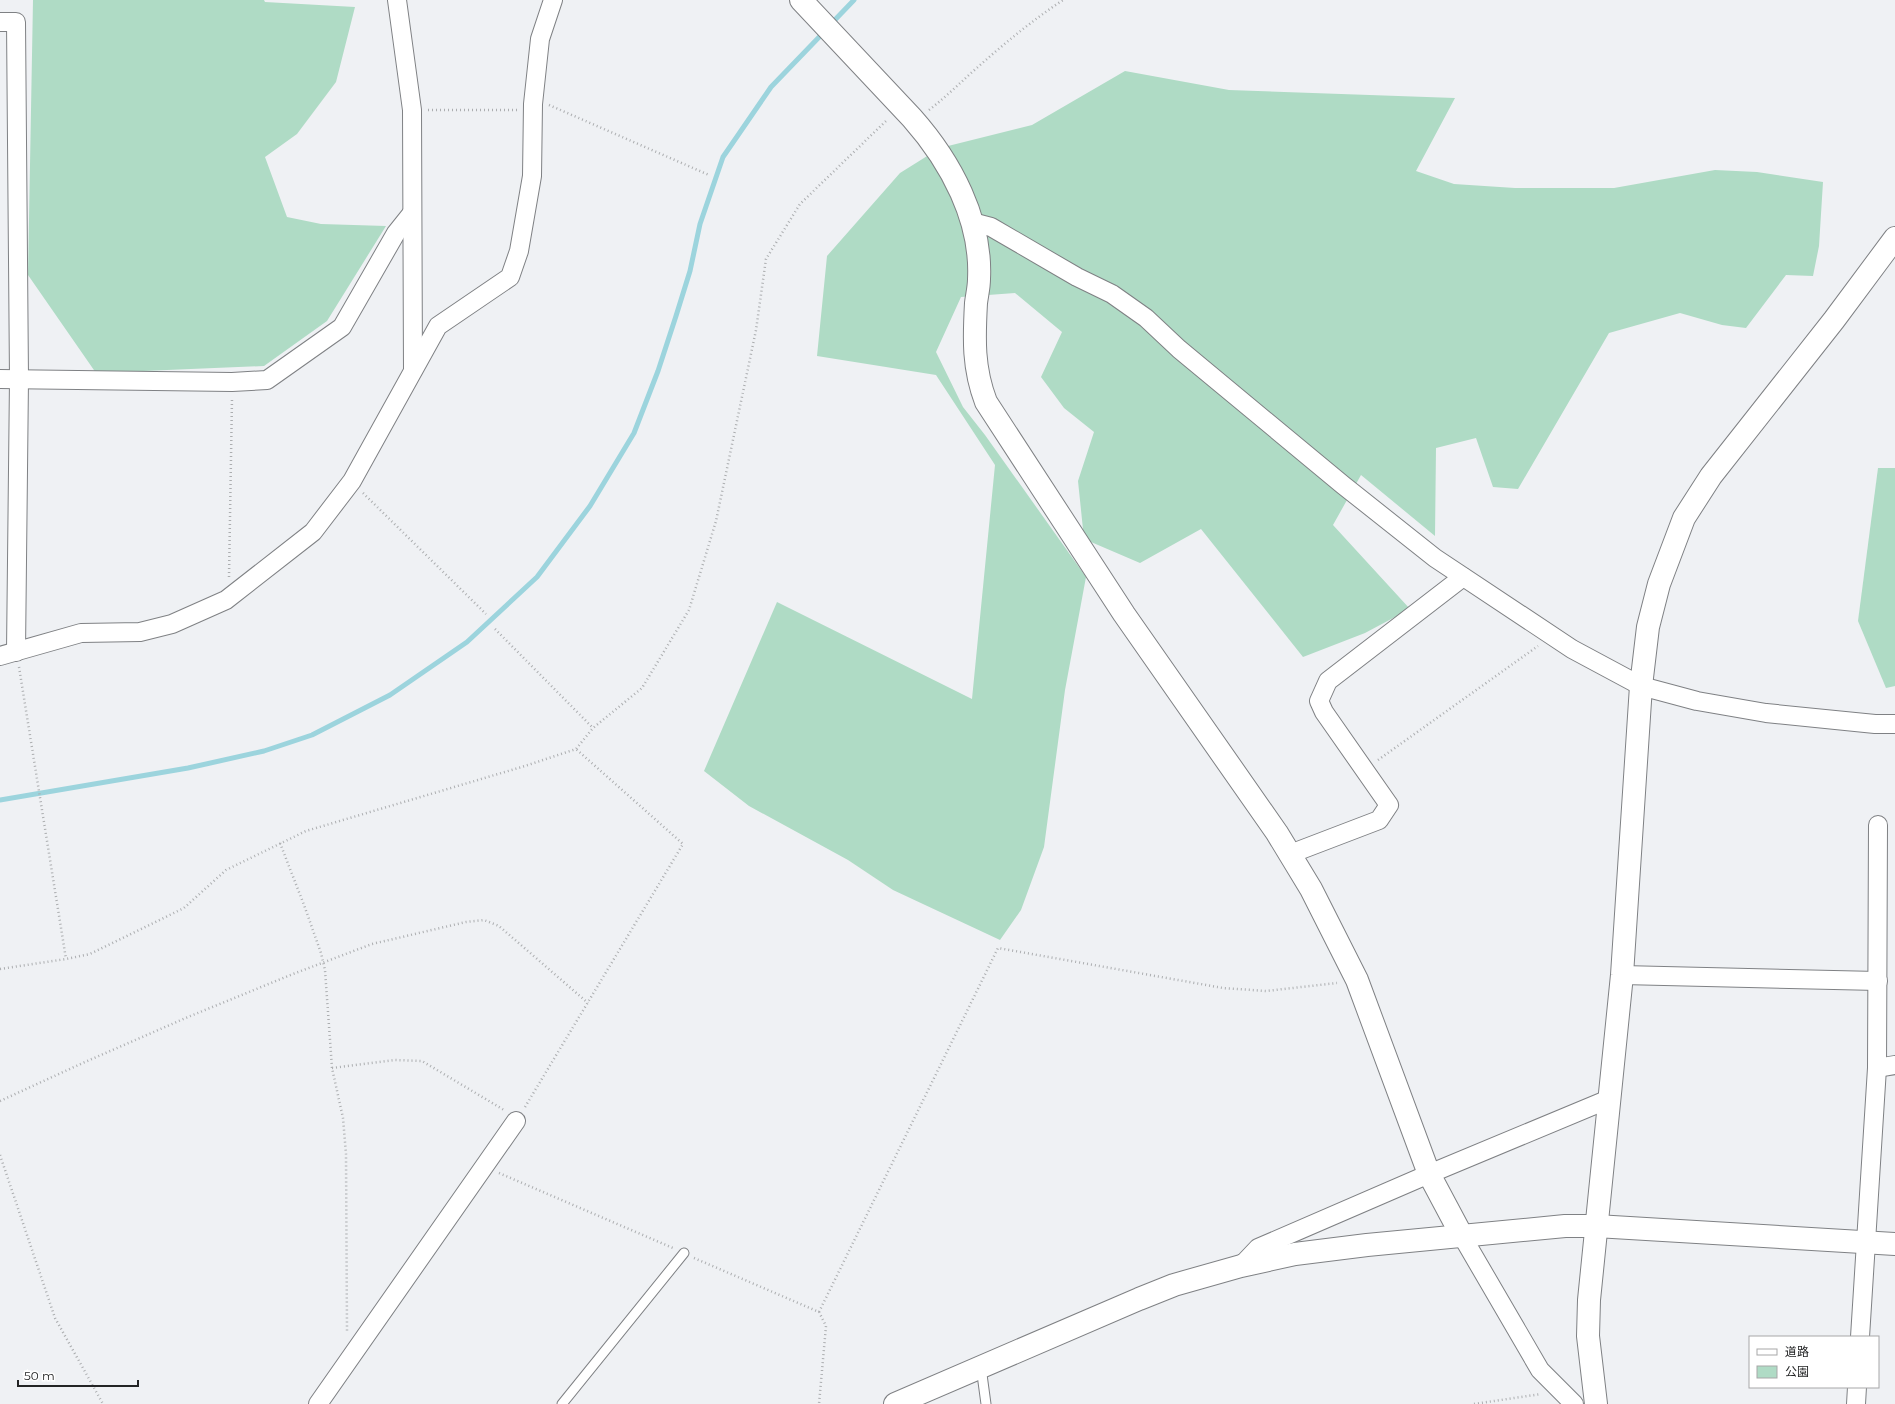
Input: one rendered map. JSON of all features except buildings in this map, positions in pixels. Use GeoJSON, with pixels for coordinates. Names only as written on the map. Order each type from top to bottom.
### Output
{"type":"FeatureCollection","features":[{"type":"Feature","properties":{"kind":"street"},"geometry":{"type":"LineString","coordinates":[[396,0],[412,110],[412,371]]}},
{"type":"Feature","properties":{"kind":"street"},"geometry":{"type":"LineString","coordinates":[[0,22],[16,22],[19,379],[8,654],[81,633],[140,632],[172,624],[230,598],[313,532],[352,481],[438,326],[510,277],[519,251],[532,176],[533,107],[540,39],[553,0]]}},
{"type":"Feature","properties":{"kind":"street"},"geometry":{"type":"LineString","coordinates":[[802,0],[907,112],[930,138],[944,159],[972,222],[977,241],[979,279],[974,346],[978,382],[986,402],[1124,614],[1277,832],[1311,889],[1357,980],[1429,1174],[1462,1236],[1540,1370],[1574,1404]]}},
{"type":"Feature","properties":{"kind":"street"},"geometry":{"type":"LineString","coordinates":[[0,379],[232,382],[267,380],[342,327],[396,233],[412,213]]}},
{"type":"Feature","properties":{"kind":"street"},"geometry":{"type":"LineString","coordinates":[[972,222],[991,227],[1077,277],[1112,294],[1146,318],[1179,349],[1343,485],[1435,558],[1552,636],[1641,686],[1697,701],[1766,713],[1875,724],[1895,724]]}},
{"type":"Feature","properties":{"kind":"street"},"geometry":{"type":"LineString","coordinates":[[1596,1404],[1588,1336],[1589,1300],[1622,975],[1641,686],[1648,627],[1659,584],[1684,518],[1711,476],[1834,320],[1895,238]]}},
{"type":"Feature","properties":{"kind":"street"},"geometry":{"type":"LineString","coordinates":[[1290,854],[1379,820],[1389,805],[1324,712],[1319,701],[1328,682],[1463,577]]}},
{"type":"Feature","properties":{"kind":"street"},"geometry":{"type":"LineString","coordinates":[[1860,1336],[1877,1068],[1878,825]]}},
{"type":"Feature","properties":{"kind":"street"},"geometry":{"type":"LineString","coordinates":[[1622,975],[1878,980]]}},
{"type":"Feature","properties":{"kind":"street"},"geometry":{"type":"LineString","coordinates":[[1877,1068],[1895,1065]]}},
{"type":"Feature","properties":{"kind":"street"},"geometry":{"type":"LineString","coordinates":[[1241,1266],[1258,1248],[1429,1174],[1609,1099]]}},
{"type":"Feature","properties":{"kind":"street"},"geometry":{"type":"LineString","coordinates":[[318,1404],[516,1121]]}},
{"type":"Feature","properties":{"kind":"street"},"geometry":{"type":"LineString","coordinates":[[895,1404],[1174,1285],[1241,1266],[1295,1254],[1367,1245],[1564,1226],[1596,1226],[1895,1244]]}},
{"type":"Feature","properties":{"kind":"street"},"geometry":{"type":"LineString","coordinates":[[1856,1404],[1857,1388]]}},
{"type":"Feature","properties":{"kind":"lane"},"geometry":{"type":"LineString","coordinates":[[562,1404],[684,1253]]}},
{"type":"Feature","properties":{"kind":"lane"},"geometry":{"type":"LineString","coordinates":[[981,1367],[986,1404]]}},
{"type":"Feature","properties":{"kind":"path"},"geometry":{"type":"LineString","coordinates":[[0,969],[90,954],[184,908],[226,870],[306,831],[526,766],[576,749],[593,728],[642,688],[689,610],[716,521],[756,330],[766,259],[800,204],[907,112],[924,114],[949,94],[978,66],[1029,23],[1063,0]]}},
{"type":"Feature","properties":{"kind":"path"},"geometry":{"type":"LineString","coordinates":[[412,110],[533,107],[551,105],[709,175]]}},
{"type":"Feature","properties":{"kind":"path"},"geometry":{"type":"LineString","coordinates":[[230,598],[232,382]]}},
{"type":"Feature","properties":{"kind":"path"},"geometry":{"type":"LineString","coordinates":[[352,481],[486,614]]}},
{"type":"Feature","properties":{"kind":"path"},"geometry":{"type":"LineString","coordinates":[[495,629],[593,728]]}},
{"type":"Feature","properties":{"kind":"path"},"geometry":{"type":"LineString","coordinates":[[1364,770],[1552,636]]}},
{"type":"Feature","properties":{"kind":"path"},"geometry":{"type":"LineString","coordinates":[[8,654],[66,959]]}},
{"type":"Feature","properties":{"kind":"path"},"geometry":{"type":"LineString","coordinates":[[332,1068],[387,1061],[422,1061],[439,1069],[516,1121],[683,844],[576,749]]}},
{"type":"Feature","properties":{"kind":"path"},"geometry":{"type":"LineString","coordinates":[[280,843],[304,905],[323,963],[332,1068],[343,1118],[346,1154],[347,1363]]}},
{"type":"Feature","properties":{"kind":"path"},"geometry":{"type":"LineString","coordinates":[[0,1101],[92,1059],[257,989],[323,963],[372,944],[449,925],[484,920],[499,926],[588,1003]]}},
{"type":"Feature","properties":{"kind":"path"},"geometry":{"type":"LineString","coordinates":[[819,1312],[998,948],[1223,988],[1266,991],[1357,980]]}},
{"type":"Feature","properties":{"kind":"path"},"geometry":{"type":"LineString","coordinates":[[0,1155],[56,1318],[103,1404]]}},
{"type":"Feature","properties":{"kind":"path"},"geometry":{"type":"LineString","coordinates":[[1474,1404],[1561,1390]]}},
{"type":"Feature","properties":{"kind":"green space"},"geometry":{"type":"Polygon","coordinates":[[[33,0],[264,0],[265,2],[355,7],[336,82],[297,134],[265,157],[287,217],[321,224],[386,226],[327,321],[264,366],[96,373],[28,275],[33,0]]]}},
{"type":"Feature","properties":{"kind":"green space"},"geometry":{"type":"Polygon","coordinates":[[[1125,71],[1229,90],[1455,98],[1416,171],[1454,184],[1515,188],[1614,188],[1715,170],[1757,172],[1823,182],[1819,246],[1813,276],[1786,275],[1746,328],[1722,325],[1680,313],[1609,333],[1518,489],[1493,487],[1476,438],[1436,448],[1435,536],[1361,475],[1333,525],[1410,609],[1365,633],[1303,657],[1201,529],[1140,563],[1084,539],[1078,481],[1094,432],[1064,408],[1041,377],[1062,332],[1015,293],[961,297],[936,352],[963,407],[985,435],[1086,577],[1065,690],[1044,847],[1021,910],[1000,940],[893,890],[848,860],[749,806],[704,771],[777,602],[972,699],[995,465],[936,375],[817,356],[827,256],[900,173],[940,148],[1032,125],[1125,71]]]}},
{"type":"Feature","properties":{"kind":"green space"},"geometry":{"type":"Polygon","coordinates":[[[1878,468],[1895,468],[1895,686],[1886,688],[1858,621],[1878,468]]]}},
{"type":"Feature","properties":{"kind":"waterway"},"geometry":{"type":"LineString","coordinates":[[830,25],[854,0]]}},
{"type":"Feature","properties":{"kind":"waterway"},"geometry":{"type":"LineString","coordinates":[[0,800],[188,768],[264,751],[312,735],[390,695],[467,642],[537,577],[590,506],[634,433],[658,371],[676,316],[690,271],[700,224],[723,157],[771,87],[824,32]]}}]}
